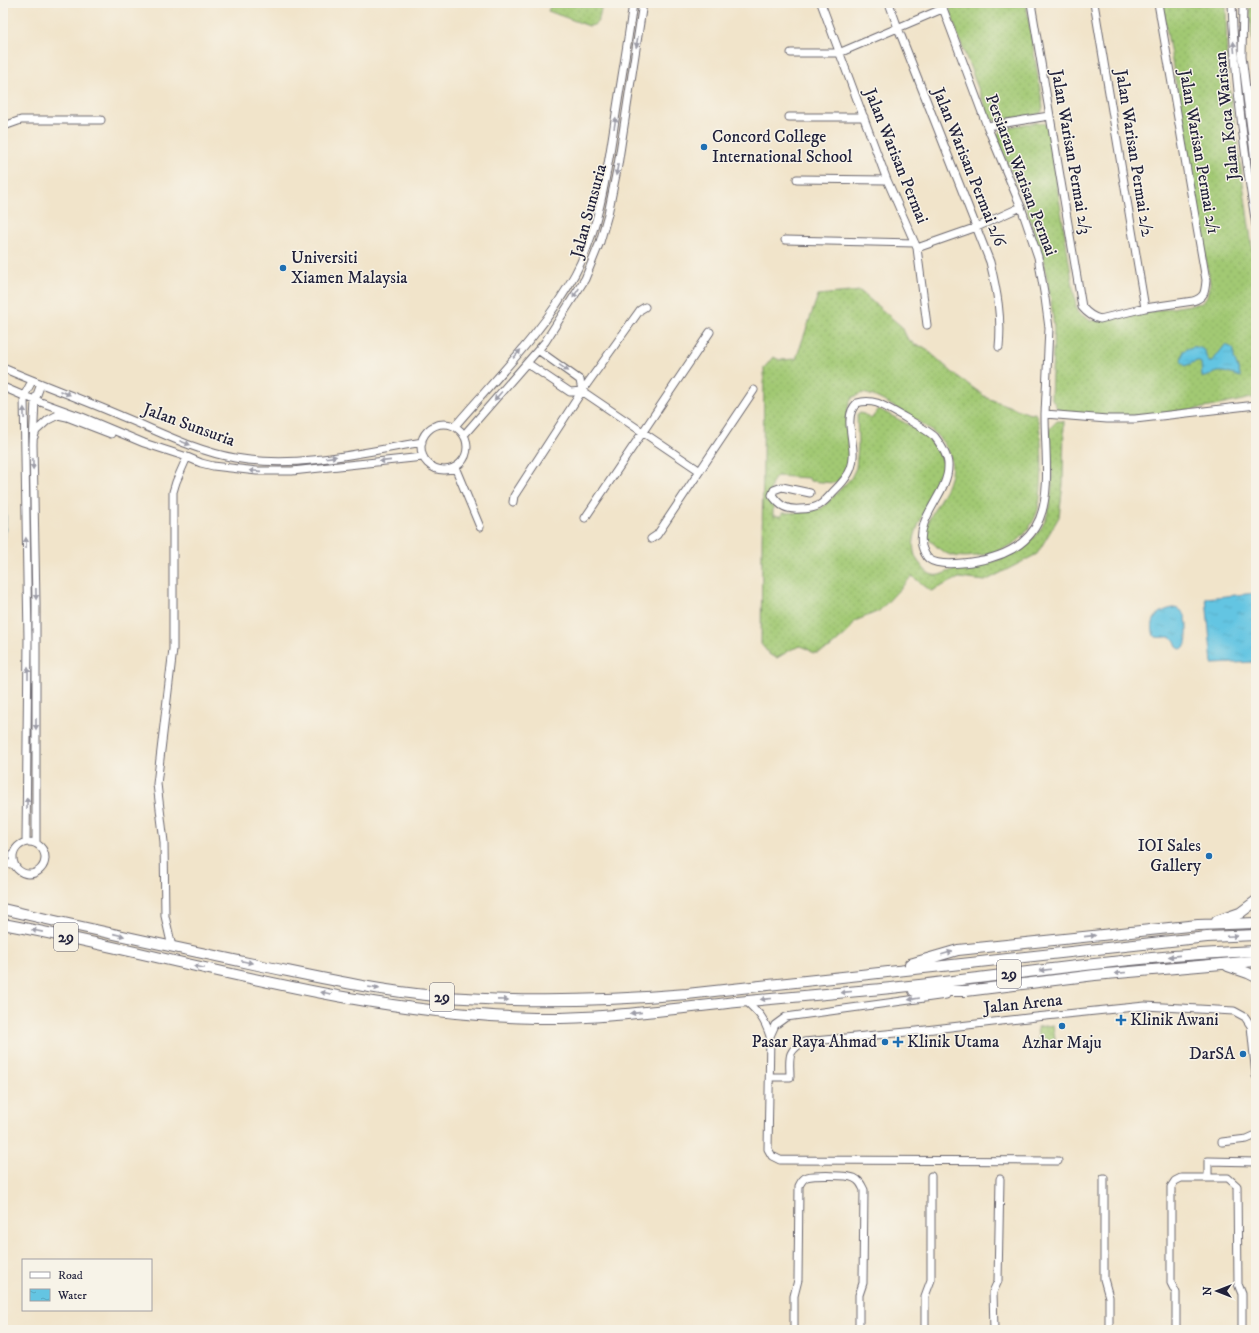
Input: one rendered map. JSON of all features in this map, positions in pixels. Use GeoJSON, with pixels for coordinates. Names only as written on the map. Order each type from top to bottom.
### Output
{"type":"FeatureCollection","features":[{"type":"Feature","properties":{"kind":"highway"},"geometry":{"type":"LineString","coordinates":[[1198,925],[1224,920],[1240,913],[1256,901]]}},
{"type":"Feature","properties":{"kind":"highway","name":"29"},"geometry":{"type":"LineString","coordinates":[[3,909],[172,947],[374,988],[435,996],[489,1000],[624,1000],[1207,937],[1256,935]]}},
{"type":"Feature","properties":{"kind":"highway","name":"29"},"geometry":{"type":"LineString","coordinates":[[3,924],[360,1000],[460,1012],[536,1018],[622,1015],[746,1001],[874,990],[1213,952],[1256,951]]}},
{"type":"Feature","properties":{"kind":"highway"},"geometry":{"type":"LineString","coordinates":[[1241,924],[1252,926],[1256,930]]}},
{"type":"Feature","properties":{"kind":"highway"},"geometry":{"type":"LineString","coordinates":[[883,972],[958,950],[1198,925],[1256,924]]}},
{"type":"Feature","properties":{"kind":"highway"},"geometry":{"type":"LineString","coordinates":[[1244,962],[1256,957]]}},
{"type":"Feature","properties":{"kind":"highway"},"geometry":{"type":"LineString","coordinates":[[874,990],[966,992],[1095,975],[1226,965],[1256,961]]}},
{"type":"Feature","properties":{"kind":"highway"},"geometry":{"type":"LineString","coordinates":[[1226,965],[1256,977]]}},
{"type":"Feature","properties":{"kind":"street","name":"Jalan Sunsuria"},"geometry":{"type":"LineString","coordinates":[[455,426],[539,330],[554,310],[575,274],[584,254],[596,218],[606,174],[633,3]]}},
{"type":"Feature","properties":{"kind":"street","name":"Jalan Sunsuria"},"geometry":{"type":"LineString","coordinates":[[464,435],[538,350],[585,279],[600,242],[608,214],[618,165],[643,3]]}},
{"type":"Feature","properties":{"kind":"street","name":"Jalan Warisan Permai"},"geometry":{"type":"LineString","coordinates":[[821,3],[887,180],[916,246],[927,325]]}},
{"type":"Feature","properties":{"kind":"street","name":"Jalan Warisan Permai 2/6"},"geometry":{"type":"LineString","coordinates":[[889,3],[990,262],[996,288],[1001,327],[999,347]]}},
{"type":"Feature","properties":{"kind":"street","name":"Jalan Warisan Permai 2/3"},"geometry":{"type":"LineString","coordinates":[[1031,3],[1082,307],[1093,317],[1100,318],[1145,308]]}},
{"type":"Feature","properties":{"kind":"street","name":"Jalan Warisan Permai 2/2"},"geometry":{"type":"LineString","coordinates":[[1094,3],[1145,308]]}},
{"type":"Feature","properties":{"kind":"street","name":"Jalan Warisan Permai 2/1"},"geometry":{"type":"LineString","coordinates":[[1145,308],[1193,301],[1200,298],[1205,291],[1206,280],[1158,3]]}},
{"type":"Feature","properties":{"kind":"street","name":"Jalan Kota Warisan"},"geometry":{"type":"LineString","coordinates":[[1232,3],[1236,73],[1246,164],[1256,225]]}},
{"type":"Feature","properties":{"kind":"street","name":"Jalan Kota Warisan"},"geometry":{"type":"LineString","coordinates":[[1242,3],[1242,56],[1256,169]]}},
{"type":"Feature","properties":{"kind":"street"},"geometry":{"type":"LineString","coordinates":[[791,54],[839,53],[898,28],[942,6]]}},
{"type":"Feature","properties":{"kind":"street","name":"Persiaran Warisan Permai"},"geometry":{"type":"LineString","coordinates":[[810,493],[782,487],[774,490],[772,495],[778,504],[786,509],[799,510],[816,508],[824,502],[848,476],[852,467],[854,449],[850,421],[851,411],[857,403],[865,400],[879,404],[916,424],[934,436],[942,447],[948,466],[947,475],[922,528],[921,539],[923,550],[929,559],[938,563],[956,563],[991,558],[1015,548],[1028,538],[1042,514],[1046,497],[1047,476],[1045,414],[1049,328],[1038,257],[1021,206],[987,126],[942,6]]}},
{"type":"Feature","properties":{"kind":"street"},"geometry":{"type":"LineString","coordinates":[[789,117],[864,116]]}},
{"type":"Feature","properties":{"kind":"street"},"geometry":{"type":"LineString","coordinates":[[987,126],[1049,116]]}},
{"type":"Feature","properties":{"kind":"street"},"geometry":{"type":"LineString","coordinates":[[3,128],[21,120],[101,120]]}},
{"type":"Feature","properties":{"kind":"street"},"geometry":{"type":"LineString","coordinates":[[797,179],[887,180]]}},
{"type":"Feature","properties":{"kind":"street"},"geometry":{"type":"LineString","coordinates":[[785,240],[916,246],[976,227],[1021,206]]}},
{"type":"Feature","properties":{"kind":"street"},"geometry":{"type":"LineString","coordinates":[[513,502],[514,496],[582,391],[640,310],[644,307]]}},
{"type":"Feature","properties":{"kind":"street"},"geometry":{"type":"LineString","coordinates":[[585,518],[710,332]]}},
{"type":"Feature","properties":{"kind":"street"},"geometry":{"type":"LineString","coordinates":[[538,350],[580,380],[582,391]]}},
{"type":"Feature","properties":{"kind":"street"},"geometry":{"type":"LineString","coordinates":[[527,363],[570,392],[582,391],[700,471]]}},
{"type":"Feature","properties":{"kind":"street","name":"Jalan Sunsuria"},"geometry":{"type":"LineString","coordinates":[[3,368],[193,446],[216,454],[235,458],[264,461],[292,461],[333,457],[422,442]]}},
{"type":"Feature","properties":{"kind":"street"},"geometry":{"type":"LineString","coordinates":[[26,842],[28,640],[24,396],[32,381]]}},
{"type":"Feature","properties":{"kind":"street"},"geometry":{"type":"LineString","coordinates":[[36,843],[36,603],[33,444],[35,400],[41,384]]}},
{"type":"Feature","properties":{"kind":"street","name":"Jalan Sunsuria"},"geometry":{"type":"LineString","coordinates":[[3,387],[82,417],[144,443],[201,463],[221,467],[257,471],[292,472],[424,457]]}},
{"type":"Feature","properties":{"kind":"street"},"geometry":{"type":"LineString","coordinates":[[651,539],[657,535],[754,390]]}},
{"type":"Feature","properties":{"kind":"street"},"geometry":{"type":"LineString","coordinates":[[1045,414],[1107,419],[1135,419],[1256,405]]}},
{"type":"Feature","properties":{"kind":"street"},"geometry":{"type":"LineString","coordinates":[[33,444],[36,431],[48,420],[58,416],[67,417],[102,431],[144,443]]}},
{"type":"Feature","properties":{"kind":"street"},"geometry":{"type":"LineString","coordinates":[[441,424],[455,426],[464,435],[467,442],[465,457],[461,463],[455,467],[448,470],[441,470],[428,463],[424,457],[421,450],[424,435],[434,426],[441,424]]}},
{"type":"Feature","properties":{"kind":"street"},"geometry":{"type":"LineString","coordinates":[[172,947],[165,916],[164,842],[157,784],[172,650],[173,492],[187,457]]}},
{"type":"Feature","properties":{"kind":"street"},"geometry":{"type":"LineString","coordinates":[[455,467],[480,527]]}},
{"type":"Feature","properties":{"kind":"street"},"geometry":{"type":"LineString","coordinates":[[26,842],[36,843],[41,846],[46,856],[44,867],[35,874],[25,874],[20,872],[14,863],[14,852],[21,844],[26,842]]}},
{"type":"Feature","properties":{"kind":"street"},"geometry":{"type":"LineString","coordinates":[[3,865],[14,863]]}},
{"type":"Feature","properties":{"kind":"street"},"geometry":{"type":"LineString","coordinates":[[770,1036],[775,1025],[786,1017],[966,992]]}},
{"type":"Feature","properties":{"kind":"street"},"geometry":{"type":"LineString","coordinates":[[746,1001],[761,1016],[770,1036],[768,1149],[772,1156],[780,1160],[1058,1161]]}},
{"type":"Feature","properties":{"kind":"street","name":"Jalan Arena"},"geometry":{"type":"LineString","coordinates":[[770,1077],[790,1077],[790,1054],[792,1049],[804,1042],[1145,1006],[1234,1011],[1244,1017],[1250,1026],[1256,1076]]}},
{"type":"Feature","properties":{"kind":"street"},"geometry":{"type":"LineString","coordinates":[[1222,1142],[1247,1139],[1256,1135]]}},
{"type":"Feature","properties":{"kind":"street"},"geometry":{"type":"LineString","coordinates":[[1208,1178],[1208,1161],[1256,1162]]}},
{"type":"Feature","properties":{"kind":"street"},"geometry":{"type":"LineString","coordinates":[[794,1330],[794,1296],[798,1280],[799,1186],[802,1180],[806,1177],[828,1176],[853,1178],[860,1182],[864,1190],[863,1283],[859,1295],[859,1330]]}},
{"type":"Feature","properties":{"kind":"street"},"geometry":{"type":"LineString","coordinates":[[926,1330],[925,1296],[931,1280],[931,1176]]}},
{"type":"Feature","properties":{"kind":"street"},"geometry":{"type":"LineString","coordinates":[[1104,1178],[1104,1279],[1109,1297],[1109,1330]]}},
{"type":"Feature","properties":{"kind":"street"},"geometry":{"type":"LineString","coordinates":[[1176,1330],[1176,1293],[1172,1283],[1171,1186],[1175,1181],[1181,1178],[1228,1178],[1237,1186],[1238,1284],[1242,1294],[1242,1330]]}},
{"type":"Feature","properties":{"kind":"street"},"geometry":{"type":"LineString","coordinates":[[994,1330],[994,1292],[998,1281],[1000,1179]]}},
{"type":"Feature","properties":{"kind":"green space"},"geometry":{"type":"Polygon","coordinates":[[[552,3],[602,3],[598,21],[596,24],[589,26],[548,11],[552,3]]]}},
{"type":"Feature","properties":{"kind":"green space"},"geometry":{"type":"Polygon","coordinates":[[[948,3],[1026,3],[1043,107],[1041,113],[996,121],[992,120],[988,114],[957,33],[948,3]]]}},
{"type":"Feature","properties":{"kind":"green space"},"geometry":{"type":"Polygon","coordinates":[[[1162,3],[1226,3],[1227,71],[1256,275],[1256,397],[1210,407],[1153,415],[1102,416],[1065,413],[1057,408],[1051,397],[1054,328],[1044,263],[1024,201],[1002,151],[997,135],[1002,129],[1029,123],[1043,123],[1048,127],[1077,312],[1091,321],[1202,303],[1207,296],[1210,283],[1162,3]]]}},
{"type":"Feature","properties":{"kind":"green space"},"geometry":{"type":"Polygon","coordinates":[[[1249,3],[1256,3],[1256,79],[1250,13],[1249,3]]]}},
{"type":"Feature","properties":{"kind":"green space"},"geometry":{"type":"Polygon","coordinates":[[[860,291],[902,327],[907,338],[915,345],[924,347],[953,373],[987,398],[1030,414],[1035,413],[1040,432],[1042,460],[1040,501],[1037,513],[1032,524],[1022,537],[1016,542],[997,551],[965,557],[948,554],[941,550],[927,537],[926,528],[931,515],[948,484],[951,471],[951,459],[947,449],[941,440],[922,424],[883,400],[863,393],[853,397],[849,406],[847,418],[849,458],[847,469],[843,478],[834,483],[810,481],[809,478],[777,476],[773,481],[770,490],[770,500],[773,500],[773,516],[782,516],[782,513],[806,512],[822,508],[851,478],[856,468],[858,446],[857,414],[862,413],[871,419],[879,409],[924,435],[937,450],[942,459],[943,470],[939,483],[918,525],[914,540],[914,553],[921,565],[929,574],[943,574],[965,567],[1002,559],[1022,548],[1034,537],[1045,521],[1049,510],[1051,497],[1052,470],[1049,433],[1050,428],[1057,421],[1064,421],[1063,484],[1059,517],[1037,554],[985,581],[959,578],[931,591],[912,576],[879,611],[855,621],[849,631],[830,648],[818,653],[813,653],[801,646],[792,649],[777,658],[770,655],[761,644],[764,368],[773,357],[780,360],[796,359],[818,295],[860,291]]]}},
{"type":"Feature","properties":{"kind":"green space"},"geometry":{"type":"Polygon","coordinates":[[[1053,1025],[1056,1046],[1039,1049],[1037,1027],[1053,1025]]]}},
{"type":"Feature","properties":{"kind":"water"},"geometry":{"type":"Polygon","coordinates":[[[1225,345],[1234,350],[1234,358],[1241,377],[1221,372],[1202,377],[1201,363],[1197,361],[1185,366],[1181,361],[1183,351],[1191,347],[1199,347],[1205,351],[1209,362],[1212,362],[1225,345]]]}},
{"type":"Feature","properties":{"kind":"water"},"geometry":{"type":"Polygon","coordinates":[[[3,474],[6,530],[3,549],[3,474]]]}},
{"type":"Feature","properties":{"kind":"water"},"geometry":{"type":"Polygon","coordinates":[[[1256,593],[1256,662],[1212,664],[1206,598],[1256,593]]]}},
{"type":"Feature","properties":{"kind":"water"},"geometry":{"type":"Polygon","coordinates":[[[1173,608],[1184,613],[1186,620],[1186,642],[1184,648],[1180,649],[1171,637],[1154,636],[1153,625],[1156,617],[1163,611],[1173,608]]]}},
{"type":"Feature","properties":{"kind":"place","name":"Concord College International School"},"geometry":{"type":"Point","coordinates":[704,147]}},
{"type":"Feature","properties":{"kind":"place","name":"Universiti Xiamen Malaysia"},"geometry":{"type":"Point","coordinates":[283,268]}},
{"type":"Feature","properties":{"kind":"place","name":"IOI Sales Gallery"},"geometry":{"type":"Point","coordinates":[1209,856]}},
{"type":"Feature","properties":{"kind":"place","name":"Klinik Awani"},"geometry":{"type":"Point","coordinates":[1121,1020]}},
{"type":"Feature","properties":{"kind":"place","name":"Azhar Maju"},"geometry":{"type":"Point","coordinates":[1062,1026]}},
{"type":"Feature","properties":{"kind":"place","name":"Pasar Raya Ahmad"},"geometry":{"type":"Point","coordinates":[885,1042]}},
{"type":"Feature","properties":{"kind":"place","name":"Klinik Utama"},"geometry":{"type":"Point","coordinates":[898,1042]}},
{"type":"Feature","properties":{"kind":"place","name":"DarSA"},"geometry":{"type":"Point","coordinates":[1243,1054]}}]}
